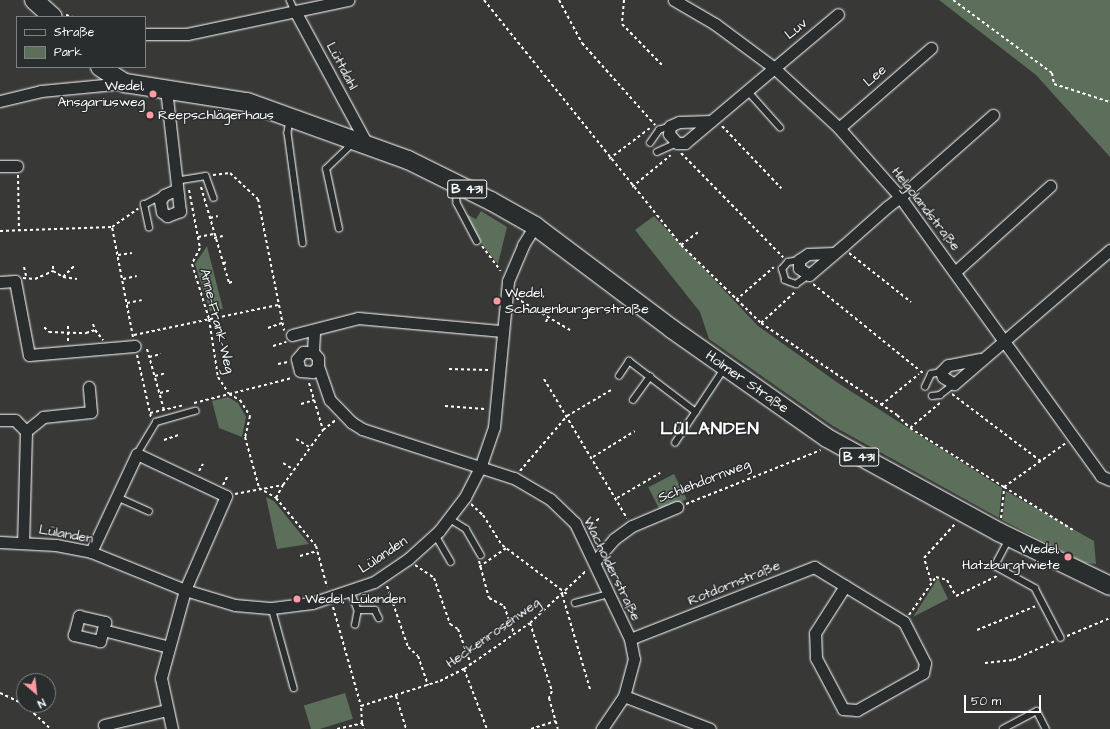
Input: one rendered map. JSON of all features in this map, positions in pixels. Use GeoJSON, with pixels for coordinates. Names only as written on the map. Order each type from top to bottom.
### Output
{"type":"FeatureCollection","features":[{"type":"Feature","properties":{"kind":"main road","name":"B 431"},"geometry":{"type":"LineString","coordinates":[[102,68],[125,83],[246,102],[361,144]]}},
{"type":"Feature","properties":{"kind":"main road","name":"Holmer Straße"},"geometry":{"type":"LineString","coordinates":[[361,144],[398,156],[456,183],[536,226],[726,367],[827,438],[1004,535],[1109,584]]}},
{"type":"Feature","properties":{"kind":"street"},"geometry":{"type":"LineString","coordinates":[[146,34],[187,34],[348,0]]}},
{"type":"Feature","properties":{"kind":"street","name":"Helgolandstraße"},"geometry":{"type":"LineString","coordinates":[[674,0],[715,24],[773,67],[839,128],[900,197],[956,271],[1101,476],[1110,480]]}},
{"type":"Feature","properties":{"kind":"street","name":"Lüttdahl"},"geometry":{"type":"LineString","coordinates":[[295,11],[361,144]]}},
{"type":"Feature","properties":{"kind":"street","name":"Luv"},"geometry":{"type":"LineString","coordinates":[[680,145],[838,14]]}},
{"type":"Feature","properties":{"kind":"street","name":"Lee"},"geometry":{"type":"LineString","coordinates":[[839,128],[931,48]]}},
{"type":"Feature","properties":{"kind":"street"},"geometry":{"type":"LineString","coordinates":[[0,101],[16,98],[41,90],[125,83]]}},
{"type":"Feature","properties":{"kind":"street"},"geometry":{"type":"LineString","coordinates":[[166,89],[180,211],[174,215],[167,216],[162,212],[160,201],[164,194],[176,186]]}},
{"type":"Feature","properties":{"kind":"street"},"geometry":{"type":"LineString","coordinates":[[838,250],[808,254],[791,260],[808,277],[993,115]]}},
{"type":"Feature","properties":{"kind":"street"},"geometry":{"type":"LineString","coordinates":[[680,145],[669,134],[670,126],[680,122],[713,119]]}},
{"type":"Feature","properties":{"kind":"street"},"geometry":{"type":"LineString","coordinates":[[0,166],[17,166]]}},
{"type":"Feature","properties":{"kind":"street"},"geometry":{"type":"LineString","coordinates":[[956,271],[1050,186]]}},
{"type":"Feature","properties":{"kind":"street","name":"Lülanden"},"geometry":{"type":"LineString","coordinates":[[0,542],[23,542],[91,552],[185,590],[235,605],[272,608],[331,599],[351,592],[384,575],[408,559],[450,519],[463,500],[481,465],[496,410],[507,287],[523,244],[536,226]]}},
{"type":"Feature","properties":{"kind":"street"},"geometry":{"type":"LineString","coordinates":[[980,359],[948,365],[936,373],[951,389],[980,359],[1005,341],[1110,250]]}},
{"type":"Feature","properties":{"kind":"street"},"geometry":{"type":"LineString","coordinates":[[0,282],[15,281],[29,354],[135,346]]}},
{"type":"Feature","properties":{"kind":"street"},"geometry":{"type":"LineString","coordinates":[[290,339],[314,330],[358,318],[502,331]]}},
{"type":"Feature","properties":{"kind":"street"},"geometry":{"type":"LineString","coordinates":[[313,352],[303,352],[297,359],[300,371],[306,373],[318,366],[318,358],[313,352],[314,330]]}},
{"type":"Feature","properties":{"kind":"street","name":"Wacholderstraße"},"geometry":{"type":"LineString","coordinates":[[318,366],[330,400],[342,415],[362,429],[481,465],[514,478],[564,510],[580,533],[595,562],[630,639],[634,659],[624,696],[602,729]]}},
{"type":"Feature","properties":{"kind":"street"},"geometry":{"type":"LineString","coordinates":[[26,431],[43,417],[90,412],[88,387]]}},
{"type":"Feature","properties":{"kind":"street"},"geometry":{"type":"LineString","coordinates":[[0,420],[15,420],[26,431],[23,542]]}},
{"type":"Feature","properties":{"kind":"street"},"geometry":{"type":"LineString","coordinates":[[91,552],[137,454],[226,496],[185,590],[161,678],[172,729]]}},
{"type":"Feature","properties":{"kind":"street","name":"Schlehdornweg"},"geometry":{"type":"LineString","coordinates":[[595,562],[614,539],[632,526],[678,507]]}},
{"type":"Feature","properties":{"kind":"street","name":"Rotdornstraße"},"geometry":{"type":"LineString","coordinates":[[630,639],[814,567],[904,622]]}},
{"type":"Feature","properties":{"kind":"street"},"geometry":{"type":"LineString","coordinates":[[845,586],[815,633],[816,658],[843,709],[857,710],[923,673],[925,663],[904,622]]}},
{"type":"Feature","properties":{"kind":"street"},"geometry":{"type":"LineString","coordinates":[[103,630],[169,647]]}},
{"type":"Feature","properties":{"kind":"street"},"geometry":{"type":"LineString","coordinates":[[624,696],[710,729]]}},
{"type":"Feature","properties":{"kind":"street"},"geometry":{"type":"LineString","coordinates":[[104,725],[167,710]]}},
{"type":"Feature","properties":{"kind":"lane","name":"Lüttdahl"},"geometry":{"type":"LineString","coordinates":[[290,0],[295,11]]}},
{"type":"Feature","properties":{"kind":"lane"},"geometry":{"type":"LineString","coordinates":[[746,90],[780,127]]}},
{"type":"Feature","properties":{"kind":"lane"},"geometry":{"type":"LineString","coordinates":[[290,118],[288,133],[303,243]]}},
{"type":"Feature","properties":{"kind":"lane"},"geometry":{"type":"LineString","coordinates":[[650,143],[659,130],[670,126]]}},
{"type":"Feature","properties":{"kind":"lane"},"geometry":{"type":"LineString","coordinates":[[338,229],[326,170],[361,144]]}},
{"type":"Feature","properties":{"kind":"lane"},"geometry":{"type":"LineString","coordinates":[[657,152],[680,145]]}},
{"type":"Feature","properties":{"kind":"lane"},"geometry":{"type":"LineString","coordinates":[[176,186],[187,179],[206,176],[214,198]]}},
{"type":"Feature","properties":{"kind":"lane"},"geometry":{"type":"LineString","coordinates":[[456,183],[457,203],[477,241]]}},
{"type":"Feature","properties":{"kind":"lane"},"geometry":{"type":"LineString","coordinates":[[149,228],[144,205],[164,194]]}},
{"type":"Feature","properties":{"kind":"lane"},"geometry":{"type":"LineString","coordinates":[[791,260],[782,269],[785,279],[796,284],[808,277]]}},
{"type":"Feature","properties":{"kind":"lane"},"geometry":{"type":"LineString","coordinates":[[619,376],[629,361],[696,412]]}},
{"type":"Feature","properties":{"kind":"lane"},"geometry":{"type":"LineString","coordinates":[[675,443],[726,367]]}},
{"type":"Feature","properties":{"kind":"lane"},"geometry":{"type":"LineString","coordinates":[[925,387],[936,373]]}},
{"type":"Feature","properties":{"kind":"lane"},"geometry":{"type":"LineString","coordinates":[[633,400],[650,377]]}},
{"type":"Feature","properties":{"kind":"lane"},"geometry":{"type":"LineString","coordinates":[[932,396],[951,389]]}},
{"type":"Feature","properties":{"kind":"lane"},"geometry":{"type":"LineString","coordinates":[[137,454],[153,432],[153,425],[196,411]]}},
{"type":"Feature","properties":{"kind":"lane"},"geometry":{"type":"LineString","coordinates":[[117,498],[149,511]]}},
{"type":"Feature","properties":{"kind":"lane"},"geometry":{"type":"LineString","coordinates":[[450,519],[466,529],[481,555]]}},
{"type":"Feature","properties":{"kind":"lane"},"geometry":{"type":"LineString","coordinates":[[435,534],[451,562]]}},
{"type":"Feature","properties":{"kind":"lane"},"geometry":{"type":"LineString","coordinates":[[1004,535],[995,566],[1035,588],[1061,638]]}},
{"type":"Feature","properties":{"kind":"lane"},"geometry":{"type":"LineString","coordinates":[[351,592],[358,610],[355,625]]}},
{"type":"Feature","properties":{"kind":"lane"},"geometry":{"type":"LineString","coordinates":[[575,604],[610,594]]}},
{"type":"Feature","properties":{"kind":"lane"},"geometry":{"type":"LineString","coordinates":[[272,608],[294,688]]}},
{"type":"Feature","properties":{"kind":"lane"},"geometry":{"type":"LineString","coordinates":[[358,610],[376,610],[379,618]]}},
{"type":"Feature","properties":{"kind":"lane"},"geometry":{"type":"LineString","coordinates":[[1003,729],[1036,711],[1046,729]]}},
{"type":"Feature","properties":{"kind":"path"},"geometry":{"type":"LineString","coordinates":[[484,0],[609,159],[681,245],[761,323],[881,405],[910,428],[1073,530]]}},
{"type":"Feature","properties":{"kind":"path"},"geometry":{"type":"LineString","coordinates":[[559,0],[582,43],[659,130]]}},
{"type":"Feature","properties":{"kind":"path"},"geometry":{"type":"LineString","coordinates":[[624,0],[622,24],[662,65]]}},
{"type":"Feature","properties":{"kind":"path"},"geometry":{"type":"LineString","coordinates":[[953,0],[1052,73],[1054,84],[1110,102]]}},
{"type":"Feature","properties":{"kind":"path"},"geometry":{"type":"LineString","coordinates":[[713,119],[781,188]]}},
{"type":"Feature","properties":{"kind":"path"},"geometry":{"type":"LineString","coordinates":[[609,159],[654,125]]}},
{"type":"Feature","properties":{"kind":"path"},"geometry":{"type":"LineString","coordinates":[[632,187],[680,145],[756,234],[791,260],[736,300]]}},
{"type":"Feature","properties":{"kind":"path"},"geometry":{"type":"LineString","coordinates":[[17,166],[19,230]]}},
{"type":"Feature","properties":{"kind":"path"},"geometry":{"type":"LineString","coordinates":[[206,176],[230,173],[258,199],[282,323],[290,339],[290,354],[297,359]]}},
{"type":"Feature","properties":{"kind":"path"},"geometry":{"type":"LineString","coordinates":[[199,178],[214,238],[228,283],[234,282]]}},
{"type":"Feature","properties":{"kind":"path","name":"Anne-Frank-Weg"},"geometry":{"type":"LineString","coordinates":[[187,179],[200,248],[192,264],[209,319],[218,377],[229,394],[240,400],[250,416],[245,437],[259,488]]}},
{"type":"Feature","properties":{"kind":"path"},"geometry":{"type":"LineString","coordinates":[[0,231],[112,227],[144,205]]}},
{"type":"Feature","properties":{"kind":"path"},"geometry":{"type":"LineString","coordinates":[[210,218],[218,216]]}},
{"type":"Feature","properties":{"kind":"path"},"geometry":{"type":"LineString","coordinates":[[112,227],[135,346],[153,425]]}},
{"type":"Feature","properties":{"kind":"path"},"geometry":{"type":"LineString","coordinates":[[681,245],[698,232]]}},
{"type":"Feature","properties":{"kind":"path"},"geometry":{"type":"LineString","coordinates":[[198,237],[214,234]]}},
{"type":"Feature","properties":{"kind":"path"},"geometry":{"type":"LineString","coordinates":[[214,238],[223,236]]}},
{"type":"Feature","properties":{"kind":"path"},"geometry":{"type":"LineString","coordinates":[[477,241],[490,253],[507,287],[548,317],[570,330]]}},
{"type":"Feature","properties":{"kind":"path"},"geometry":{"type":"LineString","coordinates":[[838,250],[911,302]]}},
{"type":"Feature","properties":{"kind":"path"},"geometry":{"type":"LineString","coordinates":[[118,255],[132,252]]}},
{"type":"Feature","properties":{"kind":"path"},"geometry":{"type":"LineString","coordinates":[[223,263],[229,262]]}},
{"type":"Feature","properties":{"kind":"path"},"geometry":{"type":"LineString","coordinates":[[53,266],[53,271]]}},
{"type":"Feature","properties":{"kind":"path"},"geometry":{"type":"LineString","coordinates":[[63,277],[74,266]]}},
{"type":"Feature","properties":{"kind":"path"},"geometry":{"type":"LineString","coordinates":[[24,267],[26,276]]}},
{"type":"Feature","properties":{"kind":"path"},"geometry":{"type":"LineString","coordinates":[[53,271],[63,277],[77,279]]}},
{"type":"Feature","properties":{"kind":"path"},"geometry":{"type":"LineString","coordinates":[[15,281],[26,276],[35,279],[53,271]]}},
{"type":"Feature","properties":{"kind":"path"},"geometry":{"type":"LineString","coordinates":[[123,279],[137,276]]}},
{"type":"Feature","properties":{"kind":"path"},"geometry":{"type":"LineString","coordinates":[[761,323],[808,277],[920,374]]}},
{"type":"Feature","properties":{"kind":"path"},"geometry":{"type":"LineString","coordinates":[[127,303],[142,300]]}},
{"type":"Feature","properties":{"kind":"path"},"geometry":{"type":"LineString","coordinates":[[133,335],[278,304]]}},
{"type":"Feature","properties":{"kind":"path"},"geometry":{"type":"LineString","coordinates":[[546,322],[548,317]]}},
{"type":"Feature","properties":{"kind":"path"},"geometry":{"type":"LineString","coordinates":[[268,328],[282,323]]}},
{"type":"Feature","properties":{"kind":"path"},"geometry":{"type":"LineString","coordinates":[[93,324],[95,330],[103,337],[105,348]]}},
{"type":"Feature","properties":{"kind":"path"},"geometry":{"type":"LineString","coordinates":[[68,326],[70,332]]}},
{"type":"Feature","properties":{"kind":"path"},"geometry":{"type":"LineString","coordinates":[[44,327],[49,332],[95,330]]}},
{"type":"Feature","properties":{"kind":"path"},"geometry":{"type":"LineString","coordinates":[[273,346],[290,339]]}},
{"type":"Feature","properties":{"kind":"path"},"geometry":{"type":"LineString","coordinates":[[147,350],[164,410]]}},
{"type":"Feature","properties":{"kind":"path"},"geometry":{"type":"LineString","coordinates":[[150,357],[161,354]]}},
{"type":"Feature","properties":{"kind":"path"},"geometry":{"type":"LineString","coordinates":[[450,369],[500,371]]}},
{"type":"Feature","properties":{"kind":"path"},"geometry":{"type":"LineString","coordinates":[[155,376],[166,373]]}},
{"type":"Feature","properties":{"kind":"path"},"geometry":{"type":"LineString","coordinates":[[150,413],[229,394],[306,373],[323,430]]}},
{"type":"Feature","properties":{"kind":"path"},"geometry":{"type":"LineString","coordinates":[[881,405],[920,374],[936,373]]}},
{"type":"Feature","properties":{"kind":"path"},"geometry":{"type":"LineString","coordinates":[[544,379],[593,457],[632,526]]}},
{"type":"Feature","properties":{"kind":"path"},"geometry":{"type":"LineString","coordinates":[[910,428],[951,389],[1042,462]]}},
{"type":"Feature","properties":{"kind":"path"},"geometry":{"type":"LineString","coordinates":[[160,394],[171,390]]}},
{"type":"Feature","properties":{"kind":"path"},"geometry":{"type":"LineString","coordinates":[[514,478],[567,416],[611,390]]}},
{"type":"Feature","properties":{"kind":"path"},"geometry":{"type":"LineString","coordinates":[[302,404],[314,400]]}},
{"type":"Feature","properties":{"kind":"path"},"geometry":{"type":"LineString","coordinates":[[445,406],[496,410]]}},
{"type":"Feature","properties":{"kind":"path"},"geometry":{"type":"LineString","coordinates":[[276,498],[282,484],[311,448],[323,430],[342,415]]}},
{"type":"Feature","properties":{"kind":"path"},"geometry":{"type":"LineString","coordinates":[[593,457],[635,431]]}},
{"type":"Feature","properties":{"kind":"path"},"geometry":{"type":"LineString","coordinates":[[164,440],[181,434]]}},
{"type":"Feature","properties":{"kind":"path"},"geometry":{"type":"LineString","coordinates":[[1004,487],[1033,465],[1042,462],[1074,437]]}},
{"type":"Feature","properties":{"kind":"path","name":"Schlehdornweg"},"geometry":{"type":"LineString","coordinates":[[678,507],[819,452],[827,438]]}},
{"type":"Feature","properties":{"kind":"path"},"geometry":{"type":"LineString","coordinates":[[296,439],[311,448]]}},
{"type":"Feature","properties":{"kind":"path"},"geometry":{"type":"LineString","coordinates":[[283,463],[294,470]]}},
{"type":"Feature","properties":{"kind":"path"},"geometry":{"type":"LineString","coordinates":[[617,498],[660,473]]}},
{"type":"Feature","properties":{"kind":"path"},"geometry":{"type":"LineString","coordinates":[[226,496],[282,484]]}},
{"type":"Feature","properties":{"kind":"path"},"geometry":{"type":"LineString","coordinates":[[1004,487],[1004,535]]}},
{"type":"Feature","properties":{"kind":"path"},"geometry":{"type":"LineString","coordinates":[[259,488],[276,498],[317,551],[361,706],[362,723],[364,729]]}},
{"type":"Feature","properties":{"kind":"path"},"geometry":{"type":"LineString","coordinates":[[463,500],[483,514],[506,548],[562,594],[568,595]]}},
{"type":"Feature","properties":{"kind":"path"},"geometry":{"type":"LineString","coordinates":[[931,581],[924,558],[965,514]]}},
{"type":"Feature","properties":{"kind":"path"},"geometry":{"type":"LineString","coordinates":[[580,533],[601,517]]}},
{"type":"Feature","properties":{"kind":"path"},"geometry":{"type":"LineString","coordinates":[[479,567],[506,548]]}},
{"type":"Feature","properties":{"kind":"path"},"geometry":{"type":"LineString","coordinates":[[300,556],[317,551]]}},
{"type":"Feature","properties":{"kind":"path"},"geometry":{"type":"LineString","coordinates":[[481,555],[479,567],[489,598],[504,606],[514,634]]}},
{"type":"Feature","properties":{"kind":"path"},"geometry":{"type":"LineString","coordinates":[[408,559],[434,578],[450,624],[458,629],[471,665]]}},
{"type":"Feature","properties":{"kind":"path","name":"Heckenrosenweg"},"geometry":{"type":"LineString","coordinates":[[361,706],[428,685],[471,665],[530,623],[595,562]]}},
{"type":"Feature","properties":{"kind":"path"},"geometry":{"type":"LineString","coordinates":[[904,622],[931,581],[944,577],[954,593],[960,596],[1005,572]]}},
{"type":"Feature","properties":{"kind":"path"},"geometry":{"type":"LineString","coordinates":[[384,575],[408,647],[418,656],[428,685]]}},
{"type":"Feature","properties":{"kind":"path"},"geometry":{"type":"LineString","coordinates":[[562,594],[590,689]]}},
{"type":"Feature","properties":{"kind":"path"},"geometry":{"type":"LineString","coordinates":[[978,630],[1043,603]]}},
{"type":"Feature","properties":{"kind":"path"},"geometry":{"type":"LineString","coordinates":[[985,663],[1013,660],[1110,618]]}},
{"type":"Feature","properties":{"kind":"path"},"geometry":{"type":"LineString","coordinates":[[530,623],[552,691],[549,698],[558,729]]}},
{"type":"Feature","properties":{"kind":"path"},"geometry":{"type":"LineString","coordinates":[[464,669],[488,729]]}},
{"type":"Feature","properties":{"kind":"path"},"geometry":{"type":"LineString","coordinates":[[0,693],[16,701]]}},
{"type":"Feature","properties":{"kind":"path"},"geometry":{"type":"LineString","coordinates":[[396,696],[406,729]]}},
{"type":"Feature","properties":{"kind":"path"},"geometry":{"type":"LineString","coordinates":[[34,713],[51,729]]}},
{"type":"Feature","properties":{"kind":"path"},"geometry":{"type":"LineString","coordinates":[[531,729],[556,722]]}},
{"type":"Feature","properties":{"kind":"path"},"geometry":{"type":"LineString","coordinates":[[337,729],[362,723]]}},
{"type":"Feature","properties":{"kind":"green space"},"geometry":{"type":"Polygon","coordinates":[[[939,0],[1110,0],[1110,157],[1036,75],[939,0]]]}},
{"type":"Feature","properties":{"kind":"green space"},"geometry":{"type":"Polygon","coordinates":[[[481,211],[507,227],[498,264],[480,242],[466,214],[476,219],[481,211]]]}},
{"type":"Feature","properties":{"kind":"green space"},"geometry":{"type":"Polygon","coordinates":[[[654,216],[758,326],[838,383],[1002,488],[999,518],[833,426],[709,339],[700,312],[635,230],[654,216]]]}},
{"type":"Feature","properties":{"kind":"green space"},"geometry":{"type":"Polygon","coordinates":[[[207,246],[223,309],[210,311],[195,264],[207,246]]]}},
{"type":"Feature","properties":{"kind":"green space"},"geometry":{"type":"Polygon","coordinates":[[[228,397],[238,403],[246,417],[242,437],[219,428],[212,401],[228,397]]]}},
{"type":"Feature","properties":{"kind":"green space"},"geometry":{"type":"Polygon","coordinates":[[[674,474],[687,499],[661,512],[648,487],[674,474]]]}},
{"type":"Feature","properties":{"kind":"green space"},"geometry":{"type":"Polygon","coordinates":[[[1006,491],[1094,541],[1096,564],[1085,563],[1002,520],[1006,491]]]}},
{"type":"Feature","properties":{"kind":"green space"},"geometry":{"type":"Polygon","coordinates":[[[266,497],[274,501],[309,544],[277,549],[266,497]]]}},
{"type":"Feature","properties":{"kind":"green space"},"geometry":{"type":"Polygon","coordinates":[[[938,578],[948,599],[913,617],[938,578]]]}},
{"type":"Feature","properties":{"kind":"green space"},"geometry":{"type":"Polygon","coordinates":[[[345,693],[353,719],[320,729],[311,729],[304,706],[345,693]]]}},
{"type":"Feature","properties":{"kind":"place","name":"Wedel, Ansgariusweg"},"geometry":{"type":"Point","coordinates":[153,94]}},
{"type":"Feature","properties":{"kind":"place","name":"Reepschlägerhaus"},"geometry":{"type":"Point","coordinates":[150,115]}},
{"type":"Feature","properties":{"kind":"place","name":"Wedel, Schauenburgerstraße"},"geometry":{"type":"Point","coordinates":[497,301]}},
{"type":"Feature","properties":{"kind":"place","name":"Wedel, Hatzburgtwiete"},"geometry":{"type":"Point","coordinates":[1068,557]}},
{"type":"Feature","properties":{"kind":"place","name":"Wedel, Lülanden"},"geometry":{"type":"Point","coordinates":[297,599]}},
{"type":"Feature","properties":{"kind":"district","name":"LÜLANDEN"},"geometry":{"type":"Point","coordinates":[710,429]}}]}
